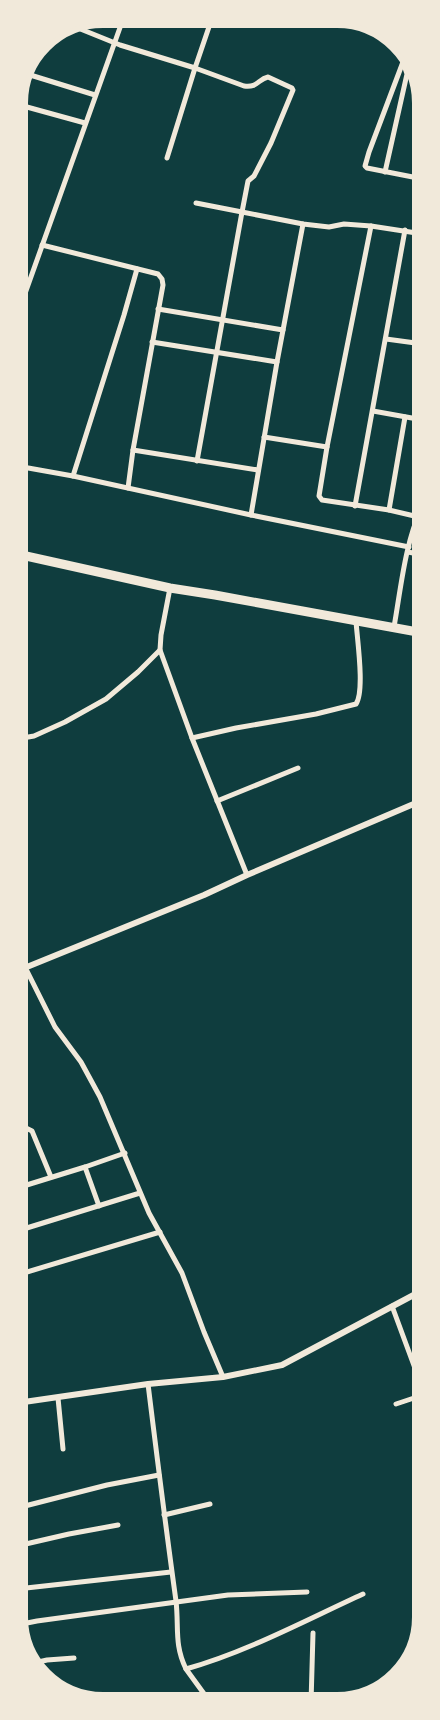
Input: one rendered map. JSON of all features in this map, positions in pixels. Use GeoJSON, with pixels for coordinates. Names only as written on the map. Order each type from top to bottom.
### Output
{"type":"FeatureCollection","features":[{"type":"Feature","properties":{"kind":"main road"},"geometry":{"type":"LineString","coordinates":[[25,556],[170,588],[415,631]]}},
{"type":"Feature","properties":{"kind":"street"},"geometry":{"type":"LineString","coordinates":[[25,291],[85,123],[117,44],[121,25]]}},
{"type":"Feature","properties":{"kind":"street"},"geometry":{"type":"LineString","coordinates":[[167,158],[210,25]]}},
{"type":"Feature","properties":{"kind":"street"},"geometry":{"type":"LineString","coordinates":[[80,29],[117,44],[195,68],[244,86],[256,85],[268,77],[293,90],[271,143],[254,176],[248,182],[196,461]]}},
{"type":"Feature","properties":{"kind":"street"},"geometry":{"type":"LineString","coordinates":[[403,62],[365,166],[415,178]]}},
{"type":"Feature","properties":{"kind":"street"},"geometry":{"type":"LineString","coordinates":[[385,172],[407,74],[403,62]]}},
{"type":"Feature","properties":{"kind":"street"},"geometry":{"type":"LineString","coordinates":[[31,75],[96,95]]}},
{"type":"Feature","properties":{"kind":"street"},"geometry":{"type":"LineString","coordinates":[[25,106],[85,123]]}},
{"type":"Feature","properties":{"kind":"street"},"geometry":{"type":"LineString","coordinates":[[196,203],[303,224],[329,227],[344,224],[415,232]]}},
{"type":"Feature","properties":{"kind":"street"},"geometry":{"type":"LineString","coordinates":[[251,515],[303,224]]}},
{"type":"Feature","properties":{"kind":"street"},"geometry":{"type":"LineString","coordinates":[[371,226],[319,496],[322,500],[389,510],[415,517]]}},
{"type":"Feature","properties":{"kind":"street"},"geometry":{"type":"LineString","coordinates":[[355,506],[405,230]]}},
{"type":"Feature","properties":{"kind":"street"},"geometry":{"type":"LineString","coordinates":[[42,245],[158,274],[162,279],[128,488]]}},
{"type":"Feature","properties":{"kind":"street"},"geometry":{"type":"LineString","coordinates":[[73,476],[137,269]]}},
{"type":"Feature","properties":{"kind":"street"},"geometry":{"type":"LineString","coordinates":[[158,308],[283,330]]}},
{"type":"Feature","properties":{"kind":"street"},"geometry":{"type":"LineString","coordinates":[[386,339],[415,343]]}},
{"type":"Feature","properties":{"kind":"street"},"geometry":{"type":"LineString","coordinates":[[152,342],[277,362]]}},
{"type":"Feature","properties":{"kind":"street"},"geometry":{"type":"LineString","coordinates":[[373,411],[415,419]]}},
{"type":"Feature","properties":{"kind":"street"},"geometry":{"type":"LineString","coordinates":[[389,510],[405,417]]}},
{"type":"Feature","properties":{"kind":"street"},"geometry":{"type":"LineString","coordinates":[[264,437],[327,447]]}},
{"type":"Feature","properties":{"kind":"street"},"geometry":{"type":"LineString","coordinates":[[133,450],[258,470]]}},
{"type":"Feature","properties":{"kind":"street"},"geometry":{"type":"LineString","coordinates":[[25,467],[73,476],[415,552]]}},
{"type":"Feature","properties":{"kind":"street"},"geometry":{"type":"LineString","coordinates":[[394,627],[409,550],[415,533]]}},
{"type":"Feature","properties":{"kind":"street"},"geometry":{"type":"LineString","coordinates":[[170,588],[160,650],[192,738],[247,875]]}},
{"type":"Feature","properties":{"kind":"street"},"geometry":{"type":"LineString","coordinates":[[192,738],[316,714],[356,704],[358,702],[360,673],[356,620]]}},
{"type":"Feature","properties":{"kind":"street"},"geometry":{"type":"LineString","coordinates":[[25,738],[34,736],[65,722],[106,699],[138,672],[160,650]]}},
{"type":"Feature","properties":{"kind":"street"},"geometry":{"type":"LineString","coordinates":[[217,801],[298,768]]}},
{"type":"Feature","properties":{"kind":"street"},"geometry":{"type":"LineString","coordinates":[[223,1377],[182,1273],[140,1193],[125,1153],[88,1076],[81,1062],[55,1028],[25,967],[204,895],[415,803]]}},
{"type":"Feature","properties":{"kind":"street"},"geometry":{"type":"LineString","coordinates":[[25,1128],[32,1131],[51,1177]]}},
{"type":"Feature","properties":{"kind":"street"},"geometry":{"type":"LineString","coordinates":[[25,1185],[125,1153]]}},
{"type":"Feature","properties":{"kind":"street"},"geometry":{"type":"LineString","coordinates":[[85,1166],[99,1206]]}},
{"type":"Feature","properties":{"kind":"street"},"geometry":{"type":"LineString","coordinates":[[25,1229],[140,1193]]}},
{"type":"Feature","properties":{"kind":"street"},"geometry":{"type":"LineString","coordinates":[[25,1273],[160,1232]]}},
{"type":"Feature","properties":{"kind":"street"},"geometry":{"type":"LineString","coordinates":[[25,1402],[148,1384],[223,1377],[282,1365],[415,1294]]}},
{"type":"Feature","properties":{"kind":"street"},"geometry":{"type":"LineString","coordinates":[[392,1306],[415,1366]]}},
{"type":"Feature","properties":{"kind":"street"},"geometry":{"type":"LineString","coordinates":[[148,1384],[176,1603],[179,1652],[186,1669],[205,1695]]}},
{"type":"Feature","properties":{"kind":"street"},"geometry":{"type":"LineString","coordinates":[[58,1398],[62,1449]]}},
{"type":"Feature","properties":{"kind":"street"},"geometry":{"type":"LineString","coordinates":[[396,1404],[415,1398]]}},
{"type":"Feature","properties":{"kind":"street"},"geometry":{"type":"LineString","coordinates":[[25,1506],[107,1484],[159,1475]]}},
{"type":"Feature","properties":{"kind":"street"},"geometry":{"type":"LineString","coordinates":[[164,1515],[210,1504]]}},
{"type":"Feature","properties":{"kind":"street"},"geometry":{"type":"LineString","coordinates":[[25,1544],[118,1525]]}},
{"type":"Feature","properties":{"kind":"street"},"geometry":{"type":"LineString","coordinates":[[25,1588],[171,1572]]}},
{"type":"Feature","properties":{"kind":"street"},"geometry":{"type":"LineString","coordinates":[[26,1623],[228,1595],[306,1592]]}},
{"type":"Feature","properties":{"kind":"street"},"geometry":{"type":"LineString","coordinates":[[186,1669],[257,1642],[363,1594]]}},
{"type":"Feature","properties":{"kind":"street"},"geometry":{"type":"LineString","coordinates":[[311,1695],[313,1633]]}},
{"type":"Feature","properties":{"kind":"street"},"geometry":{"type":"LineString","coordinates":[[39,1662],[74,1658]]}}]}
